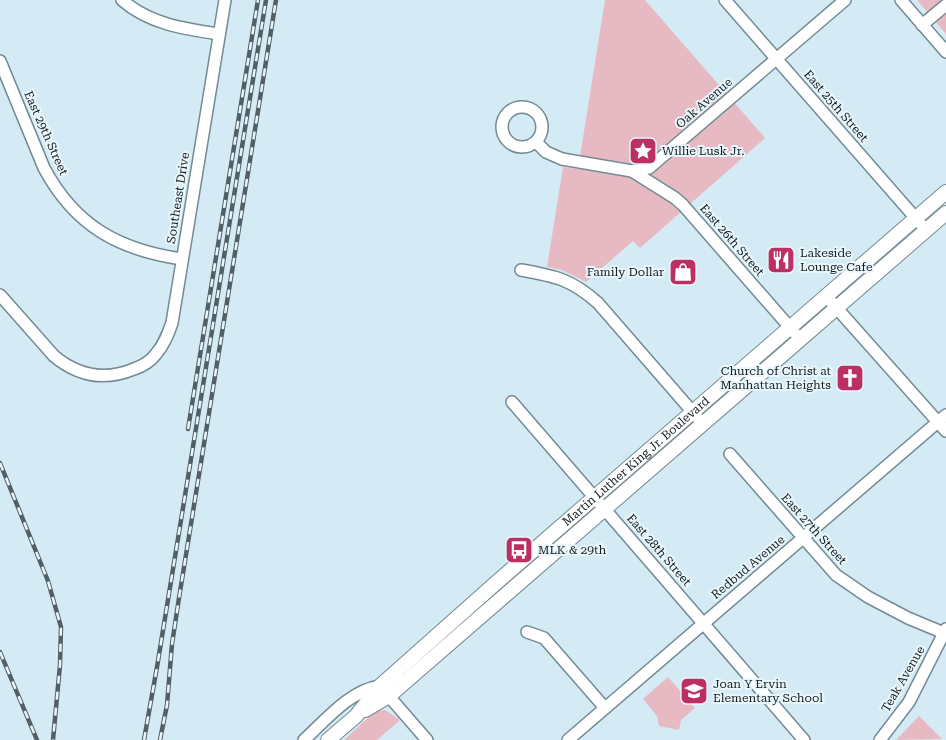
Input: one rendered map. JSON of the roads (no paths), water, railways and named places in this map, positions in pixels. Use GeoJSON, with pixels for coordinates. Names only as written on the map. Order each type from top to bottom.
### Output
{"type":"FeatureCollection","features":[{"type":"Feature","properties":{"kind":"main road","name":"Martin Luther King Jr. Boulevard"},"geometry":{"type":"LineString","coordinates":[[385,691],[595,497],[946,192]]}},
{"type":"Feature","properties":{"kind":"main road","name":"Martin Luther King Jr. Boulevard"},"geometry":{"type":"LineString","coordinates":[[328,740],[606,509],[946,213]]}},
{"type":"Feature","properties":{"kind":"street"},"geometry":{"type":"LineString","coordinates":[[122,0],[137,11],[163,23],[182,29],[219,34]]}},
{"type":"Feature","properties":{"kind":"street","name":"Southeast Drive"},"geometry":{"type":"LineString","coordinates":[[0,296],[46,348],[73,369],[92,375],[109,376],[149,362],[164,342],[172,323],[224,0]]}},
{"type":"Feature","properties":{"kind":"street","name":"East 25th Street"},"geometry":{"type":"LineString","coordinates":[[725,0],[926,230]]}},
{"type":"Feature","properties":{"kind":"street","name":"Oak Avenue"},"geometry":{"type":"LineString","coordinates":[[536,142],[546,152],[562,159],[632,171],[649,168],[656,164],[845,0]]}},
{"type":"Feature","properties":{"kind":"street"},"geometry":{"type":"LineString","coordinates":[[901,0],[946,52]]}},
{"type":"Feature","properties":{"kind":"street"},"geometry":{"type":"LineString","coordinates":[[922,25],[946,5]]}},
{"type":"Feature","properties":{"kind":"street","name":"East 29th Street"},"geometry":{"type":"LineString","coordinates":[[0,61],[44,168],[70,206],[91,225],[121,243],[156,255],[182,259]]}},
{"type":"Feature","properties":{"kind":"street","name":"East 26th Street"},"geometry":{"type":"LineString","coordinates":[[632,171],[684,205],[800,339]]}},
{"type":"Feature","properties":{"kind":"street"},"geometry":{"type":"LineString","coordinates":[[521,270],[553,276],[583,289],[598,303],[703,424]]}},
{"type":"Feature","properties":{"kind":"street"},"geometry":{"type":"LineString","coordinates":[[826,296],[942,418],[946,431]]}},
{"type":"Feature","properties":{"kind":"street","name":"East 28th Street"},"geometry":{"type":"LineString","coordinates":[[512,402],[804,740]]}},
{"type":"Feature","properties":{"kind":"street","name":"Redbud Avenue"},"geometry":{"type":"LineString","coordinates":[[568,740],[942,418]]}},
{"type":"Feature","properties":{"kind":"street","name":"East 27th Street"},"geometry":{"type":"LineString","coordinates":[[730,454],[836,575],[850,586],[908,618],[945,631]]}},
{"type":"Feature","properties":{"kind":"street","name":"Teak Avenue"},"geometry":{"type":"LineString","coordinates":[[880,740],[909,702],[945,631]]}},
{"type":"Feature","properties":{"kind":"street"},"geometry":{"type":"LineString","coordinates":[[527,632],[544,638],[605,708]]}},
{"type":"Feature","properties":{"kind":"street"},"geometry":{"type":"LineString","coordinates":[[304,740],[349,700],[368,688],[385,691],[427,740]]}},
{"type":"Feature","properties":{"kind":"railway"},"geometry":{"type":"LineString","coordinates":[[188,429],[258,0]]}},
{"type":"Feature","properties":{"kind":"railway"},"geometry":{"type":"LineString","coordinates":[[144,740],[266,0]]}},
{"type":"Feature","properties":{"kind":"railway"},"geometry":{"type":"LineString","coordinates":[[160,740],[167,705],[172,644],[179,598],[276,0]]}},
{"type":"Feature","properties":{"kind":"railway"},"geometry":{"type":"LineString","coordinates":[[0,463],[48,581],[61,627],[60,665],[53,740]]}},
{"type":"Feature","properties":{"kind":"railway"},"geometry":{"type":"LineString","coordinates":[[0,652],[37,740]]}},
{"type":"Feature","properties":{"kind":"place","name":"Willie Lusk Jr."},"geometry":{"type":"Point","coordinates":[643,151]}},
{"type":"Feature","properties":{"kind":"place","name":"Lakeside Lounge Cafe"},"geometry":{"type":"Point","coordinates":[781,260]}},
{"type":"Feature","properties":{"kind":"place","name":"Family Dollar"},"geometry":{"type":"Point","coordinates":[683,272]}},
{"type":"Feature","properties":{"kind":"place","name":"Church of Christ at Manhattan Heights"},"geometry":{"type":"Point","coordinates":[850,378]}},
{"type":"Feature","properties":{"kind":"place","name":"MLK & 29th"},"geometry":{"type":"Point","coordinates":[519,550]}},
{"type":"Feature","properties":{"kind":"place","name":"Joan Y Ervin Elementary School"},"geometry":{"type":"Point","coordinates":[694,691]}}]}
